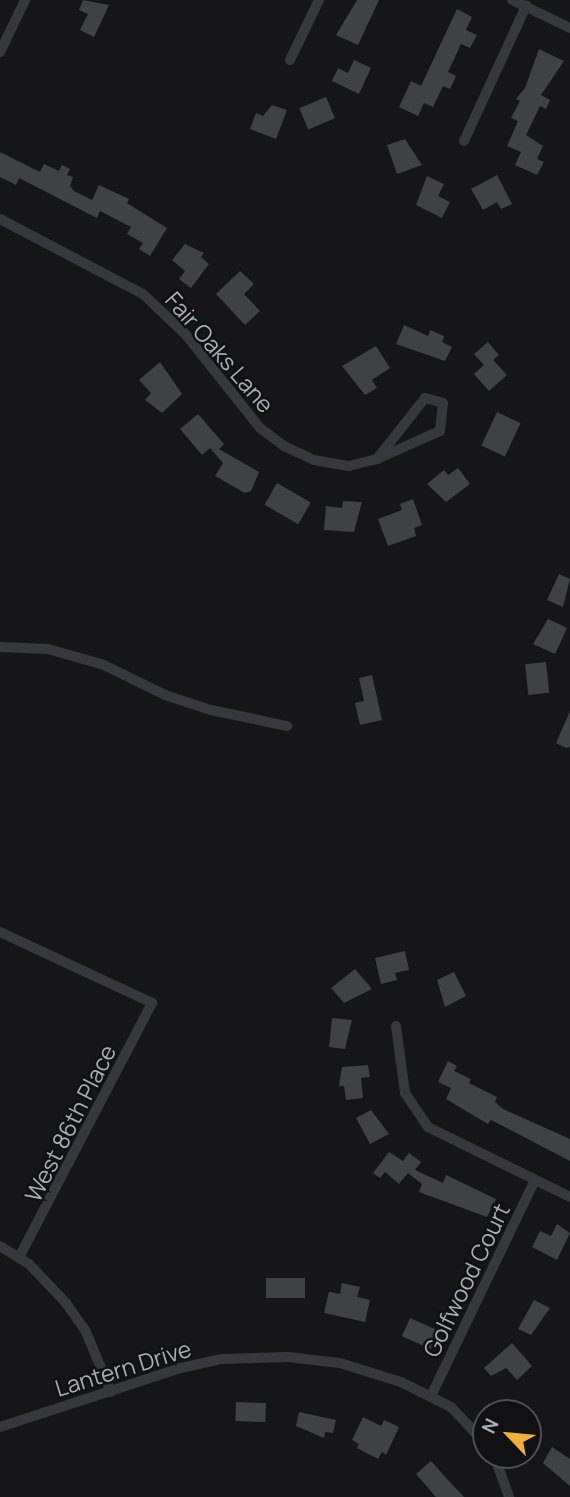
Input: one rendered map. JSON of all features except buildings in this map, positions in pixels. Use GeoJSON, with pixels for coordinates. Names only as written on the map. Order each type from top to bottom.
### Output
{"type":"FeatureCollection","features":[{"type":"Feature","properties":{"kind":"street"},"geometry":{"type":"LineString","coordinates":[[0,52],[25,0]]}},
{"type":"Feature","properties":{"kind":"street"},"geometry":{"type":"LineString","coordinates":[[290,60],[319,0]]}},
{"type":"Feature","properties":{"kind":"street"},"geometry":{"type":"LineString","coordinates":[[512,0],[570,28]]}},
{"type":"Feature","properties":{"kind":"street"},"geometry":{"type":"LineString","coordinates":[[464,141],[526,6]]}},
{"type":"Feature","properties":{"kind":"street","name":"Fair Oaks Lane"},"geometry":{"type":"LineString","coordinates":[[1,222],[102,270],[143,294],[186,335],[260,428],[284,446],[314,460],[349,466],[377,459],[440,431],[443,403],[425,398],[377,459]]}},
{"type":"Feature","properties":{"kind":"street"},"geometry":{"type":"LineString","coordinates":[[0,647],[48,649],[104,665],[165,695],[211,710],[287,726]]}},
{"type":"Feature","properties":{"kind":"street","name":"West 86th Place"},"geometry":{"type":"LineString","coordinates":[[0,932],[152,1003],[58,1191],[19,1257]]}},
{"type":"Feature","properties":{"kind":"street"},"geometry":{"type":"LineString","coordinates":[[396,1026],[402,1083],[420,1119],[445,1139],[570,1196]]}},
{"type":"Feature","properties":{"kind":"street","name":"Golfwood Court"},"geometry":{"type":"LineString","coordinates":[[432,1396],[535,1180]]}},
{"type":"Feature","properties":{"kind":"street"},"geometry":{"type":"LineString","coordinates":[[0,1246],[19,1257],[56,1290],[76,1316],[111,1392]]}},
{"type":"Feature","properties":{"kind":"street","name":"Lantern Drive"},"geometry":{"type":"LineString","coordinates":[[0,1427],[199,1364],[288,1357],[356,1367],[432,1396],[461,1415],[472,1428]]}},
{"type":"Feature","properties":{"kind":"street"},"geometry":{"type":"LineString","coordinates":[[499,1469],[509,1497]]}}]}
